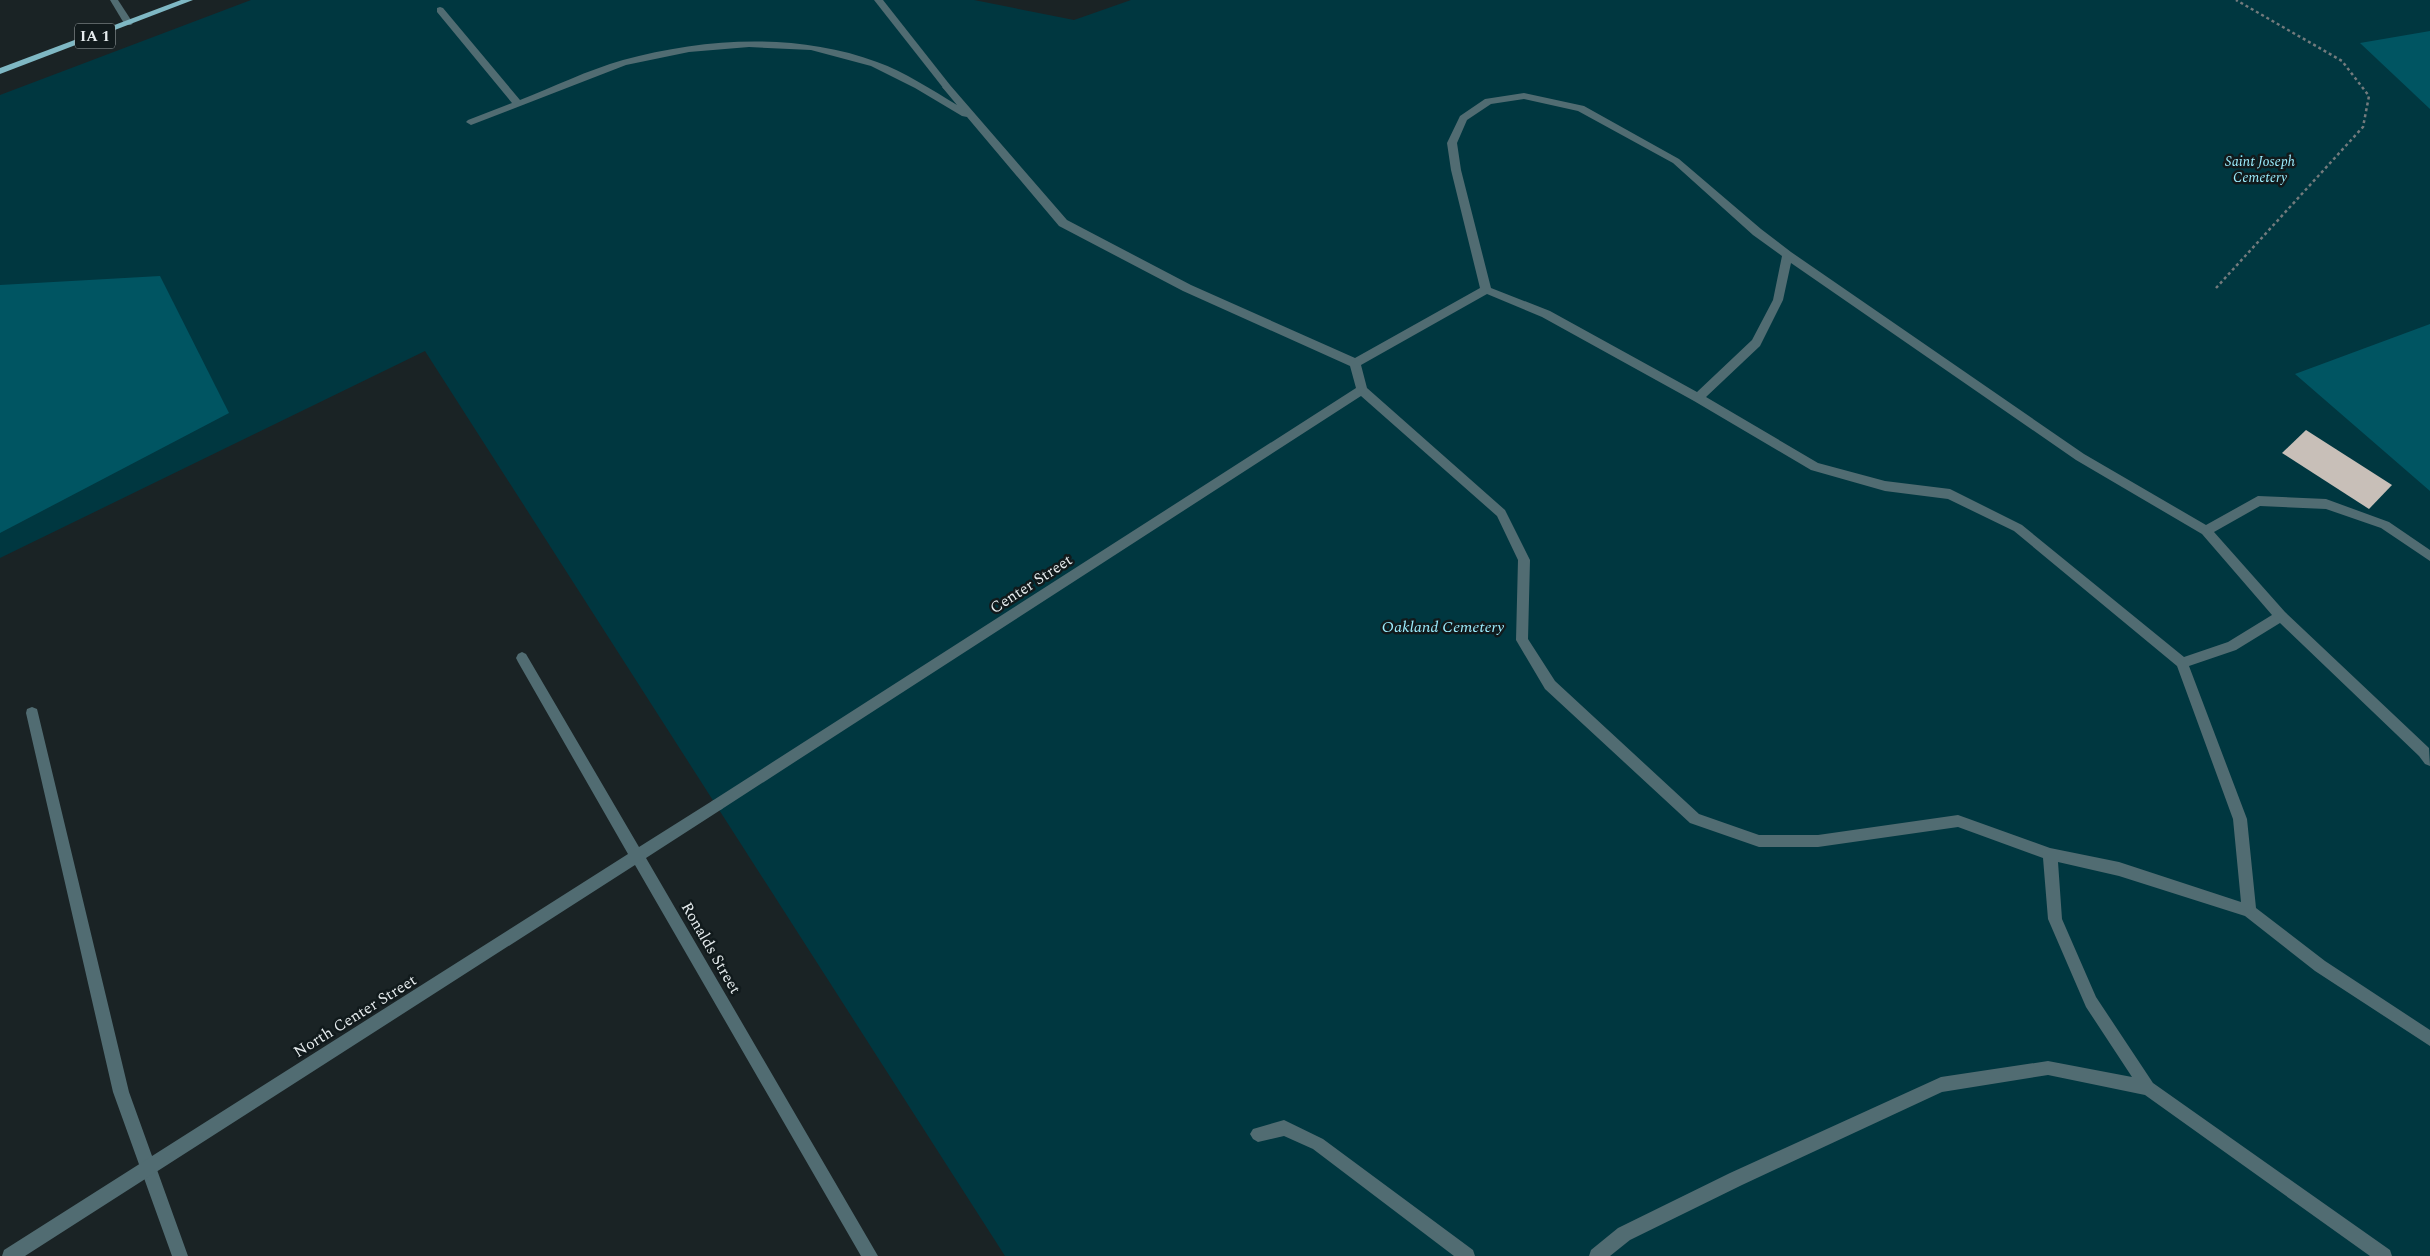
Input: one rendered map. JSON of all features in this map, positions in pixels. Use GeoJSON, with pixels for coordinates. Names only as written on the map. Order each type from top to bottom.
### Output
{"type":"FeatureCollection","features":[{"type":"Feature","properties":{"kind":"main road","name":"IA 1"},"geometry":{"type":"LineString","coordinates":[[0,71],[189,0]]}},
{"type":"Feature","properties":{"kind":"street"},"geometry":{"type":"LineString","coordinates":[[114,0],[128,23]]}},
{"type":"Feature","properties":{"kind":"street"},"geometry":{"type":"LineString","coordinates":[[878,0],[974,120],[1062,223],[1187,288],[1355,363]]}},
{"type":"Feature","properties":{"kind":"street"},"geometry":{"type":"LineString","coordinates":[[440,10],[517,104]]}},
{"type":"Feature","properties":{"kind":"street"},"geometry":{"type":"LineString","coordinates":[[471,122],[624,62],[689,49],[749,44],[811,47],[874,64],[918,86],[974,120]]}},
{"type":"Feature","properties":{"kind":"street"},"geometry":{"type":"LineString","coordinates":[[1486,290],[1456,170],[1452,143],[1463,118],[1488,102],[1524,96],[1581,108],[1676,161],[1757,232],[1787,255],[2080,457],[2206,531],[2281,616],[2430,760]]}},
{"type":"Feature","properties":{"kind":"street"},"geometry":{"type":"LineString","coordinates":[[1698,398],[1756,343],[1778,300],[1787,255]]}},
{"type":"Feature","properties":{"kind":"street"},"geometry":{"type":"LineString","coordinates":[[1355,363],[1486,290]]}},
{"type":"Feature","properties":{"kind":"street"},"geometry":{"type":"LineString","coordinates":[[1486,290],[1546,314],[1698,398],[1815,467],[1885,486],[1950,494],[2018,528],[2182,662],[2240,819],[2249,911]]}},
{"type":"Feature","properties":{"kind":"street"},"geometry":{"type":"LineString","coordinates":[[1355,363],[1362,390],[1501,513],[1524,560],[1522,640],[1550,686],[1695,819],[1759,841],[1818,840],[1958,821],[2050,854],[2118,869],[2249,911],[2320,966],[2430,1039]]}},
{"type":"Feature","properties":{"kind":"street","name":"Center Street"},"geometry":{"type":"LineString","coordinates":[[717,805],[1362,390]]}},
{"type":"Feature","properties":{"kind":"street"},"geometry":{"type":"LineString","coordinates":[[2206,531],[2258,501],[2326,504],[2385,525],[2430,556]]}},
{"type":"Feature","properties":{"kind":"street"},"geometry":{"type":"LineString","coordinates":[[2182,662],[2232,646],[2281,616]]}},
{"type":"Feature","properties":{"kind":"street","name":"Ronalds Street"},"geometry":{"type":"LineString","coordinates":[[522,658],[870,1256]]}},
{"type":"Feature","properties":{"kind":"street"},"geometry":{"type":"LineString","coordinates":[[32,713],[121,1092],[180,1256]]}},
{"type":"Feature","properties":{"kind":"street","name":"North Center Street"},"geometry":{"type":"LineString","coordinates":[[10,1256],[717,805]]}},
{"type":"Feature","properties":{"kind":"street"},"geometry":{"type":"LineString","coordinates":[[2050,854],[2055,919],[2091,1002],[2148,1088],[2383,1256]]}},
{"type":"Feature","properties":{"kind":"street"},"geometry":{"type":"LineString","coordinates":[[1596,1256],[1624,1234],[1736,1179],[1941,1085],[2048,1068],[2148,1088]]}},
{"type":"Feature","properties":{"kind":"street"},"geometry":{"type":"LineString","coordinates":[[1258,1134],[1284,1128],[1318,1144],[1466,1256]]}},
{"type":"Feature","properties":{"kind":"path"},"geometry":{"type":"LineString","coordinates":[[2216,288],[2363,127],[2369,96],[2342,61],[2236,0]]}},
{"type":"Feature","properties":{"kind":"green space","name":"Oakland Cemetery"},"geometry":{"type":"Polygon","coordinates":[[[251,0],[974,0],[1074,20],[1131,0],[2430,0],[2430,1256],[1005,1256],[425,351],[0,558],[0,95],[251,0]]]}},
{"type":"Feature","properties":{"kind":"shaded area"},"geometry":{"type":"Polygon","coordinates":[[[2430,31],[2430,109],[2360,43],[2430,31]]]}},
{"type":"Feature","properties":{"kind":"shaded area"},"geometry":{"type":"Polygon","coordinates":[[[160,276],[229,413],[0,533],[0,285],[160,276]]]}},
{"type":"Feature","properties":{"kind":"shaded area"},"geometry":{"type":"Polygon","coordinates":[[[2430,324],[2430,491],[2295,374],[2430,324]]]}},
{"type":"Feature","properties":{"kind":"building"},"geometry":{"type":"Polygon","coordinates":[[[2306,430],[2392,485],[2369,509],[2282,453],[2306,430]]]}},
{"type":"Feature","properties":{"kind":"park label","name":"Saint Joseph Cemetery"},"geometry":{"type":"Point","coordinates":[2260,170]}}]}
